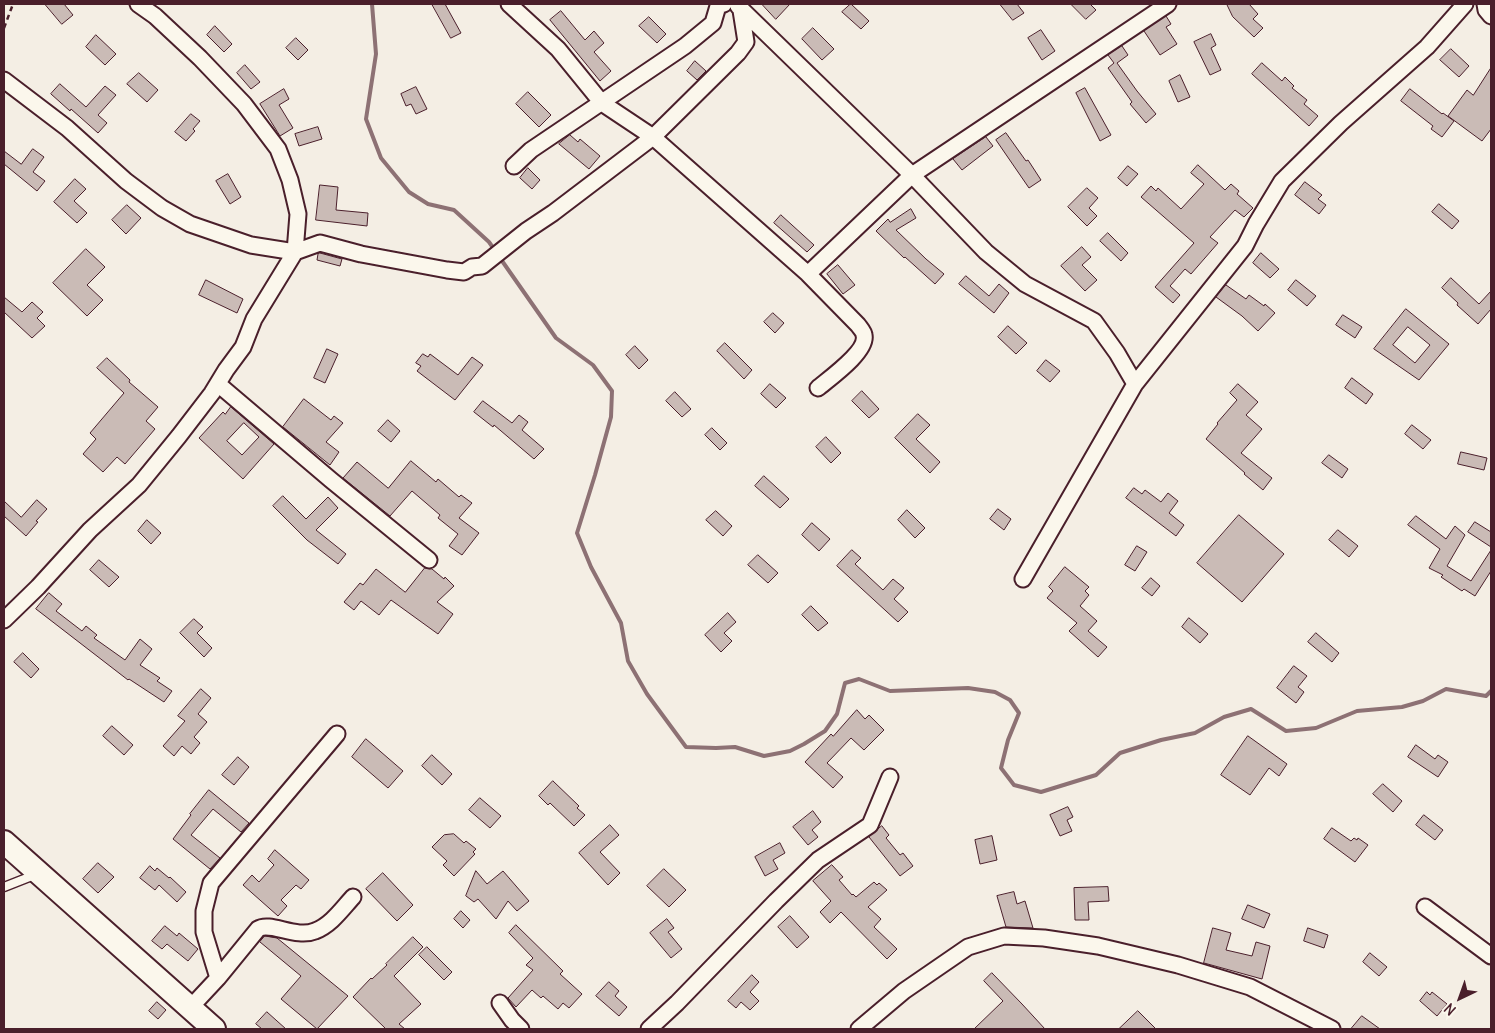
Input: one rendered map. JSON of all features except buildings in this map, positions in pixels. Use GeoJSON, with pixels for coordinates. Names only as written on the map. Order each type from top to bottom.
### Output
{"type":"FeatureCollection","features":[{"type":"Feature","properties":{"kind":"main road"},"geometry":{"type":"LineString","coordinates":[[4,842],[214,1029]]}},
{"type":"Feature","properties":{"kind":"street"},"geometry":{"type":"LineString","coordinates":[[4,620],[38,587],[90,530],[138,485],[180,436],[243,347],[254,319],[295,252],[298,214],[290,180],[278,149],[244,104],[200,58],[155,16],[138,4]]}},
{"type":"Feature","properties":{"kind":"street"},"geometry":{"type":"LineString","coordinates":[[509,4],[558,49],[602,103],[654,138],[808,274],[858,325],[864,334],[864,344],[858,353],[818,388]]}},
{"type":"Feature","properties":{"kind":"street"},"geometry":{"type":"LineString","coordinates":[[514,166],[532,150],[685,46],[714,23],[718,6],[724,4]]}},
{"type":"Feature","properties":{"kind":"street"},"geometry":{"type":"LineString","coordinates":[[808,274],[912,175],[1168,4]]}},
{"type":"Feature","properties":{"kind":"street"},"geometry":{"type":"LineString","coordinates":[[1023,579],[1135,384],[1245,246],[1282,181],[1341,123],[1427,46],[1465,4]]}},
{"type":"Feature","properties":{"kind":"street"},"geometry":{"type":"LineString","coordinates":[[1485,4],[1486,10],[1491,16]]}},
{"type":"Feature","properties":{"kind":"street"},"geometry":{"type":"LineString","coordinates":[[4,80],[67,128],[126,181],[162,208],[190,224],[251,245],[295,252],[320,243],[361,254],[464,272],[472,267],[482,266],[526,231],[654,138],[738,53],[746,42],[738,5]]}},
{"type":"Feature","properties":{"kind":"street"},"geometry":{"type":"LineString","coordinates":[[738,5],[912,175],[986,252],[1025,284],[1094,321],[1118,353],[1135,384]]}},
{"type":"Feature","properties":{"kind":"street"},"geometry":{"type":"LineString","coordinates":[[218,384],[429,560]]}},
{"type":"Feature","properties":{"kind":"street"},"geometry":{"type":"LineString","coordinates":[[218,978],[204,932],[204,912],[211,883],[337,734]]}},
{"type":"Feature","properties":{"kind":"street"},"geometry":{"type":"LineString","coordinates":[[649,1029],[818,860],[870,825],[890,777]]}},
{"type":"Feature","properties":{"kind":"street"},"geometry":{"type":"LineString","coordinates":[[190,1008],[262,926],[269,926],[286,932],[302,933],[315,931],[330,922],[353,897]]}},
{"type":"Feature","properties":{"kind":"street"},"geometry":{"type":"LineString","coordinates":[[1425,907],[1491,956]]}},
{"type":"Feature","properties":{"kind":"street"},"geometry":{"type":"LineString","coordinates":[[859,1029],[904,991],[968,947],[1004,936],[1044,938],[1098,946],[1178,965],[1250,987],[1332,1029]]}},
{"type":"Feature","properties":{"kind":"street"},"geometry":{"type":"LineString","coordinates":[[500,1003],[521,1029]]}},
{"type":"Feature","properties":{"kind":"lane"},"geometry":{"type":"LineString","coordinates":[[4,887],[38,873]]}},
{"type":"Feature","properties":{"kind":"path"},"geometry":{"type":"LineString","coordinates":[[4,28],[13,4]]}},
{"type":"Feature","properties":{"kind":"waterway"},"geometry":{"type":"LineString","coordinates":[[372,4],[376,54],[366,119],[381,158],[409,192],[428,204],[454,210],[489,242],[496,252]]}},
{"type":"Feature","properties":{"kind":"waterway"},"geometry":{"type":"LineString","coordinates":[[500,258],[556,338],[593,365],[612,391],[611,417],[577,533],[591,567],[621,623],[628,661],[647,694],[686,747],[735,747],[764,756],[790,751],[825,731],[837,714],[845,683],[859,679],[890,691],[968,688],[995,692],[1010,700],[1019,713],[1008,740],[1001,768],[1014,785],[1041,792],[1096,775],[1120,753],[1161,740],[1195,733],[1224,717],[1251,709],[1286,731],[1316,728],[1357,711],[1402,707],[1423,701],[1446,689],[1486,696],[1491,691]]}}]}
